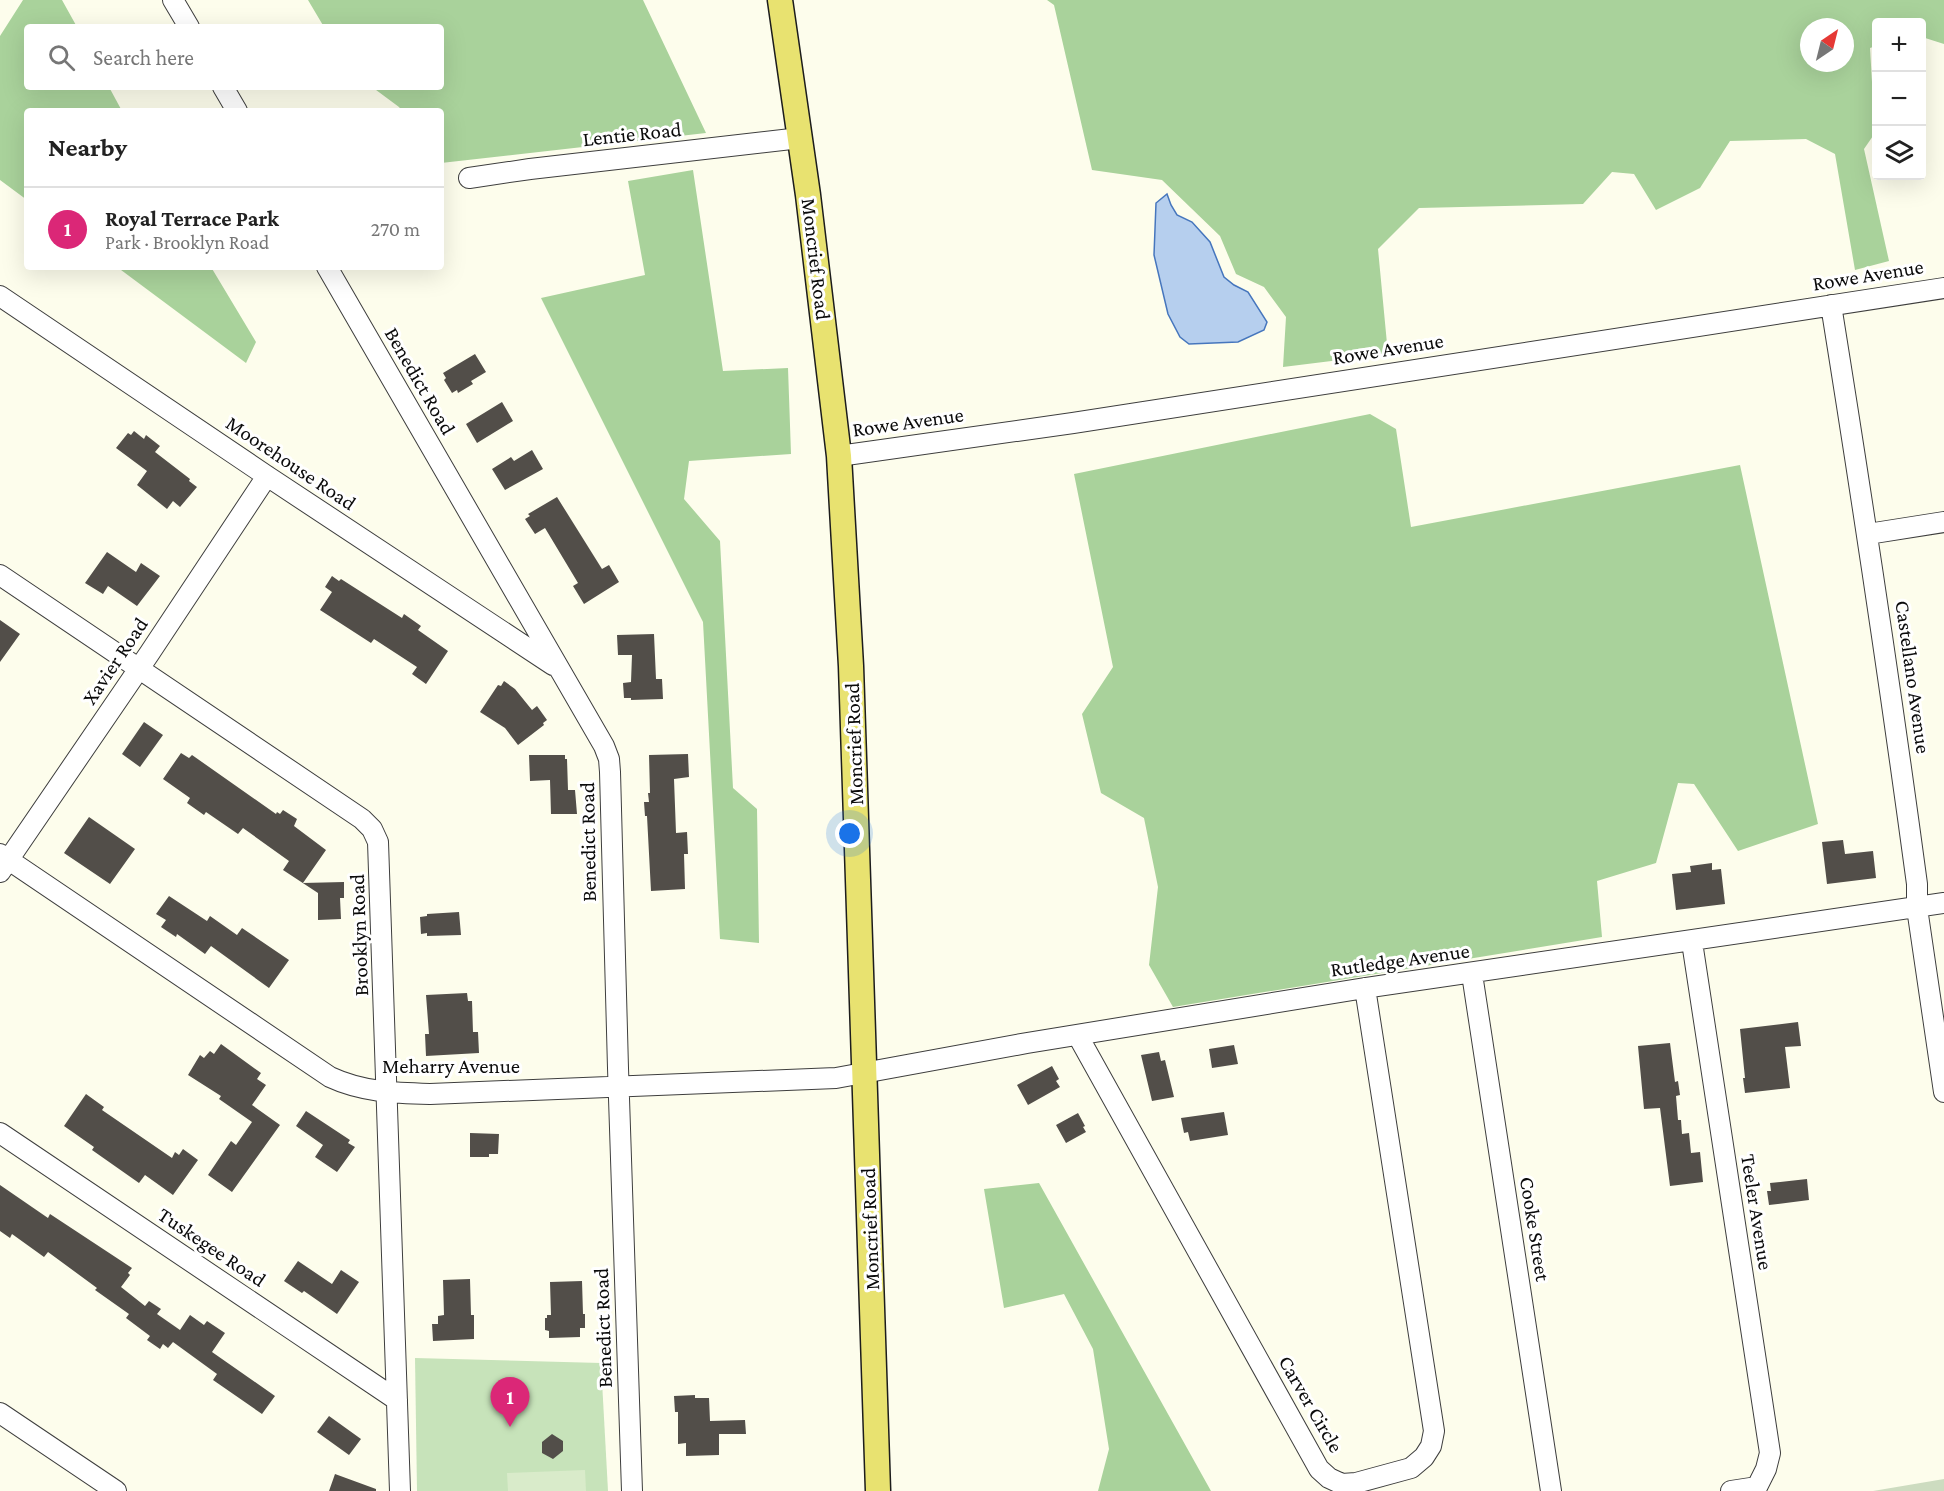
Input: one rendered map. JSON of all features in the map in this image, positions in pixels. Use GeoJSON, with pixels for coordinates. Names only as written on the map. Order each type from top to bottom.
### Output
{"type":"FeatureCollection","features":[{"type":"Feature","properties":{"kind":"main road","name":"Moncrief Road"},"geometry":{"type":"LineString","coordinates":[[780,0],[828,352],[839,456],[851,666],[878,1491]]}},
{"type":"Feature","properties":{"kind":"street"},"geometry":{"type":"LineString","coordinates":[[173,0],[187,24]]}},
{"type":"Feature","properties":{"kind":"street"},"geometry":{"type":"LineString","coordinates":[[225,90],[235,108]]}},
{"type":"Feature","properties":{"kind":"street","name":"Lentie Road"},"geometry":{"type":"LineString","coordinates":[[469,178],[800,138]]}},
{"type":"Feature","properties":{"kind":"street","name":"Benedict Road"},"geometry":{"type":"LineString","coordinates":[[329,270],[609,759],[632,1491]]}},
{"type":"Feature","properties":{"kind":"street","name":"Rowe Avenue"},"geometry":{"type":"LineString","coordinates":[[839,456],[1073,423],[1944,288]]}},
{"type":"Feature","properties":{"kind":"street","name":"Moorehouse Road"},"geometry":{"type":"LineString","coordinates":[[0,296],[557,668]]}},
{"type":"Feature","properties":{"kind":"street","name":"Castellano Avenue"},"geometry":{"type":"LineString","coordinates":[[1831,305],[1868,534],[1917,884],[1917,908],[1944,1092]]}},
{"type":"Feature","properties":{"kind":"street","name":"Xavier Road"},"geometry":{"type":"LineString","coordinates":[[3,862],[139,668],[267,476]]}},
{"type":"Feature","properties":{"kind":"street"},"geometry":{"type":"LineString","coordinates":[[1868,534],[1944,522]]}},
{"type":"Feature","properties":{"kind":"street","name":"Brooklyn Road"},"geometry":{"type":"LineString","coordinates":[[0,575],[362,819],[372,829],[378,842],[400,1491]]}},
{"type":"Feature","properties":{"kind":"street","name":"Meharry Avenue"},"geometry":{"type":"LineString","coordinates":[[3,862],[330,1077],[354,1087],[388,1093],[430,1094],[836,1078],[865,1072]]}},
{"type":"Feature","properties":{"kind":"street","name":"Rutledge Avenue"},"geometry":{"type":"LineString","coordinates":[[865,1072],[1365,988],[1692,942],[1944,903]]}},
{"type":"Feature","properties":{"kind":"street","name":"Teeler Avenue"},"geometry":{"type":"LineString","coordinates":[[1692,942],[1770,1453],[1766,1469],[1757,1487],[1731,1491]]}},
{"type":"Feature","properties":{"kind":"street","name":"Cooke Street"},"geometry":{"type":"LineString","coordinates":[[1472,974],[1551,1491]]}},
{"type":"Feature","properties":{"kind":"street","name":"Carver Circle"},"geometry":{"type":"LineString","coordinates":[[1078,1036],[1318,1469],[1341,1484],[1356,1483],[1411,1467],[1424,1457],[1431,1446],[1434,1431],[1365,988]]}},
{"type":"Feature","properties":{"kind":"street","name":"Tuskegee Road"},"geometry":{"type":"LineString","coordinates":[[0,1132],[398,1400]]}},
{"type":"Feature","properties":{"kind":"street"},"geometry":{"type":"LineString","coordinates":[[0,1413],[116,1491]]}},
{"type":"Feature","properties":{"kind":"green space"},"geometry":{"type":"Polygon","coordinates":[[[23,0],[62,0],[75,24],[24,24],[24,90],[111,90],[120,108],[24,108],[24,198],[0,180],[0,36],[23,0]]]}},
{"type":"Feature","properties":{"kind":"green space"},"geometry":{"type":"Polygon","coordinates":[[[308,0],[643,0],[706,133],[444,163],[444,108],[400,108],[376,90],[444,90],[444,24],[322,24],[308,0]]]}},
{"type":"Feature","properties":{"kind":"green space"},"geometry":{"type":"Polygon","coordinates":[[[1047,0],[1944,0],[1944,44],[1926,38],[1926,18],[1872,18],[1872,47],[1870,48],[1872,137],[1864,149],[1889,261],[1855,270],[1835,154],[1806,139],[1730,141],[1700,188],[1656,210],[1634,174],[1612,172],[1583,204],[1419,208],[1378,249],[1388,354],[1283,367],[1286,317],[1264,287],[1236,274],[1220,236],[1162,180],[1092,170],[1054,5],[1047,0]]]}},
{"type":"Feature","properties":{"kind":"green space"},"geometry":{"type":"Polygon","coordinates":[[[693,170],[723,371],[788,368],[791,454],[689,461],[684,499],[720,541],[733,788],[757,809],[759,943],[720,939],[703,622],[541,298],[645,275],[628,181],[693,170]]]}},
{"type":"Feature","properties":{"kind":"green space"},"geometry":{"type":"Polygon","coordinates":[[[121,270],[213,270],[256,342],[246,363],[121,270]]]}},
{"type":"Feature","properties":{"kind":"green space"},"geometry":{"type":"Polygon","coordinates":[[[1370,414],[1396,429],[1411,527],[1740,465],[1818,824],[1738,851],[1694,784],[1678,783],[1656,863],[1597,881],[1602,937],[1173,1007],[1149,965],[1158,887],[1144,818],[1101,793],[1082,714],[1113,667],[1074,474],[1370,414]]]}},
{"type":"Feature","properties":{"kind":"green space"},"geometry":{"type":"Polygon","coordinates":[[[1039,1183],[1211,1491],[1098,1491],[1109,1449],[1093,1349],[1064,1294],[1004,1308],[984,1189],[1039,1183]]]}},
{"type":"Feature","properties":{"kind":"green space"},"geometry":{"type":"Polygon","coordinates":[[[415,1358],[601,1363],[608,1491],[417,1491],[415,1358]]]}},
{"type":"Feature","properties":{"kind":"green space"},"geometry":{"type":"Polygon","coordinates":[[[585,1470],[586,1491],[508,1491],[507,1473],[585,1470]]]}},
{"type":"Feature","properties":{"kind":"green space"},"geometry":{"type":"Polygon","coordinates":[[[1944,1479],[1944,1491],[1873,1491],[1944,1479]]]}},
{"type":"Feature","properties":{"kind":"water"},"geometry":{"type":"Polygon","coordinates":[[[1167,194],[1177,215],[1192,222],[1210,242],[1224,277],[1248,292],[1267,322],[1264,330],[1238,342],[1189,344],[1180,337],[1168,314],[1154,255],[1156,203],[1167,194]]]}},
{"type":"Feature","properties":{"kind":"building"},"geometry":{"type":"Polygon","coordinates":[[[475,354],[486,372],[471,381],[473,384],[458,393],[457,390],[452,393],[444,380],[446,378],[443,373],[475,354]]]}},
{"type":"Feature","properties":{"kind":"building"},"geometry":{"type":"Polygon","coordinates":[[[502,402],[513,421],[477,443],[466,424],[502,402]]]}},
{"type":"Feature","properties":{"kind":"building"},"geometry":{"type":"Polygon","coordinates":[[[134,431],[144,439],[146,435],[160,446],[155,452],[197,487],[180,507],[173,501],[167,509],[137,485],[147,471],[116,448],[128,433],[131,435],[134,431]]]}},
{"type":"Feature","properties":{"kind":"building"},"geometry":{"type":"Polygon","coordinates":[[[532,450],[543,469],[505,490],[492,469],[511,457],[514,461],[532,450]]]}},
{"type":"Feature","properties":{"kind":"building"},"geometry":{"type":"Polygon","coordinates":[[[557,497],[602,569],[609,565],[619,582],[584,604],[573,586],[578,583],[545,528],[535,534],[525,519],[530,516],[528,514],[557,497]]]}},
{"type":"Feature","properties":{"kind":"building"},"geometry":{"type":"Polygon","coordinates":[[[107,552],[136,572],[141,563],[160,576],[137,606],[108,586],[103,594],[85,583],[107,552]]]}},
{"type":"Feature","properties":{"kind":"building"},"geometry":{"type":"Polygon","coordinates":[[[332,576],[339,581],[341,579],[402,618],[404,614],[421,626],[418,630],[448,651],[426,684],[412,674],[417,667],[374,639],[371,643],[320,610],[332,592],[325,587],[332,576]]]}},
{"type":"Feature","properties":{"kind":"building"},"geometry":{"type":"Polygon","coordinates":[[[0,620],[20,634],[0,662],[0,620]]]}},
{"type":"Feature","properties":{"kind":"building"},"geometry":{"type":"Polygon","coordinates":[[[654,634],[656,679],[662,679],[663,699],[631,700],[631,698],[624,698],[623,683],[631,682],[632,655],[618,655],[617,635],[654,634]]]}},
{"type":"Feature","properties":{"kind":"building"},"geometry":{"type":"Polygon","coordinates":[[[504,681],[515,689],[532,710],[537,706],[547,720],[543,723],[544,725],[518,745],[505,728],[480,712],[498,685],[501,686],[504,681]]]}},
{"type":"Feature","properties":{"kind":"building"},"geometry":{"type":"Polygon","coordinates":[[[144,722],[163,735],[140,767],[122,754],[144,722]]]}},
{"type":"Feature","properties":{"kind":"building"},"geometry":{"type":"Polygon","coordinates":[[[181,753],[189,758],[192,755],[276,814],[277,812],[280,814],[283,810],[297,819],[294,826],[326,850],[303,883],[344,882],[344,898],[340,898],[341,919],[318,920],[318,893],[283,870],[289,861],[243,828],[238,834],[206,812],[204,815],[187,803],[190,798],[163,779],[181,753]]]}},
{"type":"Feature","properties":{"kind":"building"},"geometry":{"type":"Polygon","coordinates":[[[688,754],[689,777],[674,779],[676,833],[687,832],[688,854],[684,854],[685,889],[651,891],[647,816],[645,816],[644,802],[649,802],[648,793],[650,793],[649,755],[688,754]]]}},
{"type":"Feature","properties":{"kind":"building"},"geometry":{"type":"Polygon","coordinates":[[[529,755],[565,755],[568,790],[575,790],[577,814],[551,814],[550,780],[530,781],[529,755]]]}},
{"type":"Feature","properties":{"kind":"building"},"geometry":{"type":"Polygon","coordinates":[[[89,817],[135,849],[110,884],[64,853],[89,817]]]}},
{"type":"Feature","properties":{"kind":"building"},"geometry":{"type":"Polygon","coordinates":[[[1843,840],[1845,854],[1873,851],[1876,878],[1827,884],[1822,842],[1843,840]]]}},
{"type":"Feature","properties":{"kind":"building"},"geometry":{"type":"Polygon","coordinates":[[[1712,863],[1712,870],[1721,869],[1725,904],[1676,910],[1672,874],[1691,872],[1690,866],[1712,863]]]}},
{"type":"Feature","properties":{"kind":"building"},"geometry":{"type":"Polygon","coordinates":[[[169,896],[207,921],[210,916],[237,935],[242,928],[289,960],[269,988],[211,946],[205,954],[177,934],[176,937],[161,927],[166,920],[156,914],[169,896]]]}},
{"type":"Feature","properties":{"kind":"building"},"geometry":{"type":"Polygon","coordinates":[[[459,912],[461,935],[427,936],[427,933],[421,934],[420,917],[427,916],[427,914],[459,912]]]}},
{"type":"Feature","properties":{"kind":"building"},"geometry":{"type":"Polygon","coordinates":[[[467,993],[468,1001],[472,1001],[473,1032],[478,1032],[479,1053],[426,1056],[425,1034],[429,1034],[426,995],[467,993]]]}},
{"type":"Feature","properties":{"kind":"building"},"geometry":{"type":"Polygon","coordinates":[[[1798,1022],[1801,1046],[1785,1047],[1790,1088],[1745,1093],[1740,1029],[1798,1022]]]}},
{"type":"Feature","properties":{"kind":"building"},"geometry":{"type":"Polygon","coordinates":[[[1670,1043],[1675,1082],[1678,1081],[1680,1095],[1676,1096],[1678,1120],[1681,1120],[1682,1134],[1689,1133],[1691,1153],[1700,1152],[1703,1182],[1670,1186],[1660,1108],[1644,1109],[1638,1046],[1670,1043]]]}},
{"type":"Feature","properties":{"kind":"building"},"geometry":{"type":"Polygon","coordinates":[[[221,1044],[261,1073],[257,1079],[266,1085],[252,1105],[280,1125],[232,1192],[208,1175],[231,1141],[236,1145],[252,1122],[219,1099],[221,1096],[188,1075],[200,1055],[204,1058],[210,1051],[214,1054],[221,1044]]]}},
{"type":"Feature","properties":{"kind":"building"},"geometry":{"type":"Polygon","coordinates":[[[1234,1045],[1238,1064],[1212,1068],[1209,1049],[1234,1045]]]}},
{"type":"Feature","properties":{"kind":"building"},"geometry":{"type":"Polygon","coordinates":[[[1159,1052],[1161,1061],[1165,1060],[1174,1097],[1152,1101],[1141,1055],[1159,1052]]]}},
{"type":"Feature","properties":{"kind":"building"},"geometry":{"type":"Polygon","coordinates":[[[1052,1066],[1059,1079],[1056,1081],[1060,1087],[1028,1105],[1017,1085],[1052,1066]]]}},
{"type":"Feature","properties":{"kind":"building"},"geometry":{"type":"Polygon","coordinates":[[[86,1094],[104,1107],[102,1110],[172,1158],[175,1152],[179,1155],[183,1149],[198,1160],[173,1195],[145,1175],[139,1183],[92,1150],[94,1147],[64,1126],[86,1094]]]}},
{"type":"Feature","properties":{"kind":"building"},"geometry":{"type":"Polygon","coordinates":[[[306,1111],[350,1140],[348,1143],[355,1147],[337,1172],[315,1157],[323,1145],[296,1126],[306,1111]]]}},
{"type":"Feature","properties":{"kind":"building"},"geometry":{"type":"Polygon","coordinates":[[[1224,1112],[1228,1135],[1190,1141],[1188,1132],[1184,1133],[1181,1118],[1224,1112]]]}},
{"type":"Feature","properties":{"kind":"building"},"geometry":{"type":"Polygon","coordinates":[[[1078,1113],[1086,1132],[1066,1143],[1056,1125],[1078,1113]]]}},
{"type":"Feature","properties":{"kind":"building"},"geometry":{"type":"Polygon","coordinates":[[[470,1133],[499,1134],[498,1154],[489,1154],[489,1157],[470,1157],[470,1133]]]}},
{"type":"Feature","properties":{"kind":"building"},"geometry":{"type":"Polygon","coordinates":[[[1807,1179],[1809,1200],[1769,1205],[1767,1191],[1771,1191],[1770,1183],[1807,1179]]]}},
{"type":"Feature","properties":{"kind":"building"},"geometry":{"type":"Polygon","coordinates":[[[0,1185],[48,1218],[50,1214],[132,1268],[121,1287],[145,1306],[149,1301],[161,1309],[157,1314],[180,1330],[190,1315],[204,1325],[207,1321],[225,1333],[212,1352],[275,1396],[262,1414],[213,1380],[217,1374],[173,1342],[168,1348],[163,1344],[160,1349],[147,1340],[150,1336],[126,1318],[129,1314],[48,1252],[44,1257],[12,1234],[10,1238],[0,1231],[0,1185]]]}},
{"type":"Feature","properties":{"kind":"building"},"geometry":{"type":"Polygon","coordinates":[[[298,1261],[332,1284],[341,1270],[359,1282],[337,1314],[304,1291],[302,1293],[284,1281],[298,1261]]]}},
{"type":"Feature","properties":{"kind":"building"},"geometry":{"type":"Polygon","coordinates":[[[470,1279],[474,1339],[433,1341],[432,1324],[438,1324],[438,1316],[444,1315],[443,1280],[470,1279]]]}},
{"type":"Feature","properties":{"kind":"building"},"geometry":{"type":"Polygon","coordinates":[[[582,1281],[585,1328],[580,1328],[580,1337],[549,1338],[549,1331],[545,1330],[545,1318],[551,1315],[550,1282],[582,1281]]]}},
{"type":"Feature","properties":{"kind":"building"},"geometry":{"type":"Polygon","coordinates":[[[695,1395],[695,1398],[709,1398],[710,1421],[745,1420],[746,1434],[719,1434],[719,1455],[686,1456],[686,1443],[678,1444],[678,1412],[675,1412],[674,1396],[695,1395]]]}},
{"type":"Feature","properties":{"kind":"building"},"geometry":{"type":"Polygon","coordinates":[[[329,1416],[361,1439],[349,1455],[317,1432],[329,1416]]]}},
{"type":"Feature","properties":{"kind":"building"},"geometry":{"type":"Polygon","coordinates":[[[552,1434],[563,1441],[563,1451],[553,1459],[542,1453],[542,1442],[552,1434]]]}},
{"type":"Feature","properties":{"kind":"building"},"geometry":{"type":"Polygon","coordinates":[[[335,1474],[376,1489],[376,1491],[329,1491],[335,1474]]]}},
{"type":"Feature","properties":{"kind":"place","name":"Royal Terrace Park"},"geometry":{"type":"Point","coordinates":[510,1427]}}]}
